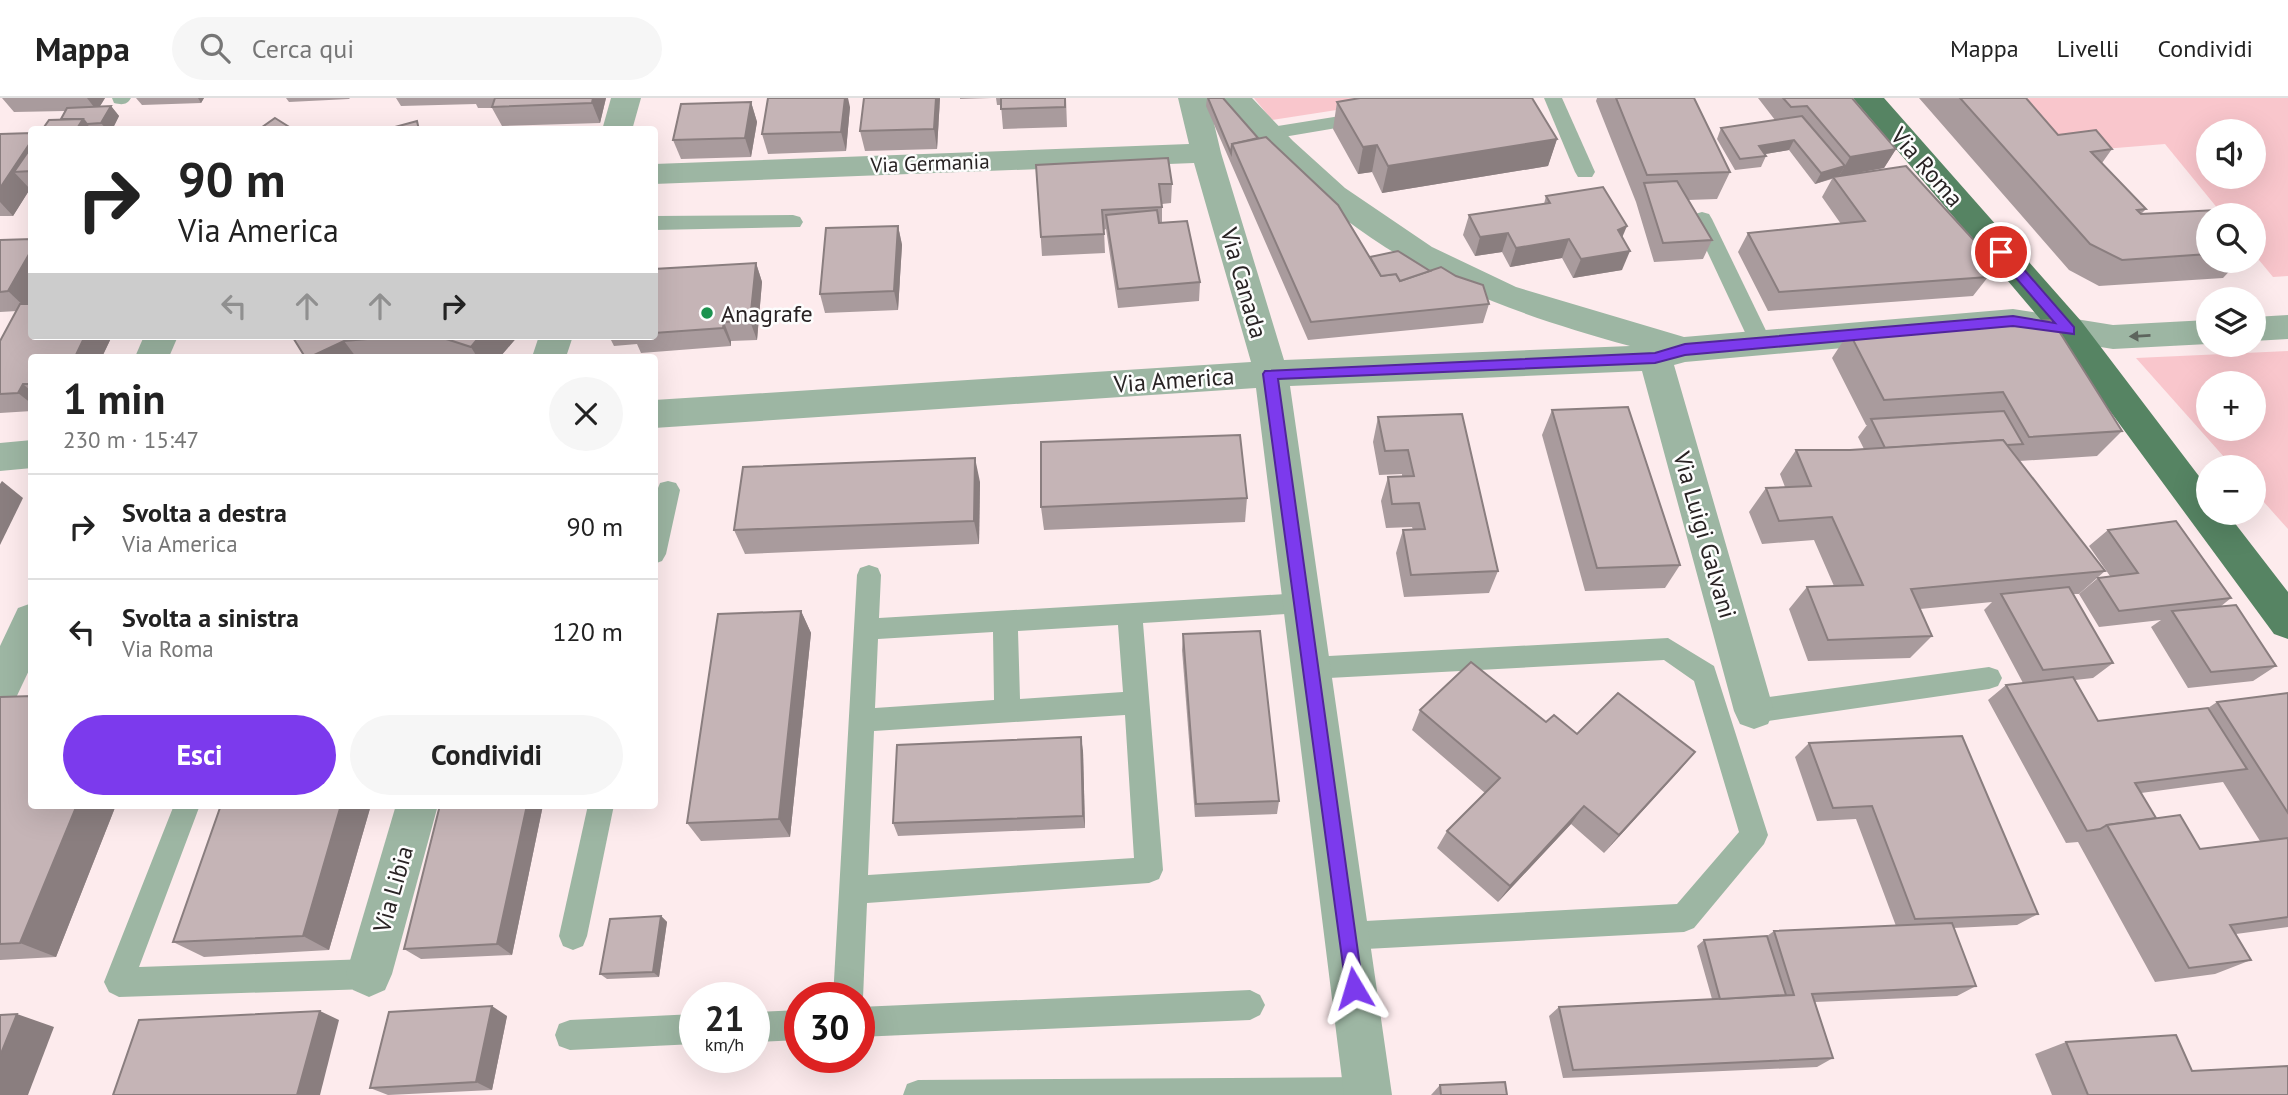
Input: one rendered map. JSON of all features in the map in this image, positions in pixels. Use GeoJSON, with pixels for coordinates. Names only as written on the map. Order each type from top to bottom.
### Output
{"type":"FeatureCollection","features":[{"type":"Feature","properties":{"kind":"main road","name":"Via Roma"},"geometry":{"type":"LineString","coordinates":[[1868,98],[2069,330],[2288,622]]}},
{"type":"Feature","properties":{"kind":"street"},"geometry":{"type":"LineString","coordinates":[[618,126],[626,98]]}},
{"type":"Feature","properties":{"kind":"street","name":"Via Canada"},"geometry":{"type":"LineString","coordinates":[[1193,98],[1206,153],[1270,374],[1368,1094]]}},
{"type":"Feature","properties":{"kind":"street"},"geometry":{"type":"LineString","coordinates":[[1236,98],[1265,134],[1327,188],[1389,234],[1450,272],[1537,307],[1670,354]]}},
{"type":"Feature","properties":{"kind":"street","name":"Via Germania"},"geometry":{"type":"LineString","coordinates":[[658,174],[1206,153]]}},
{"type":"Feature","properties":{"kind":"street","name":"Via America"},"geometry":{"type":"LineString","coordinates":[[658,414],[1270,374],[1670,354],[1761,343],[2013,321],[2113,337],[2196,333]]}},
{"type":"Feature","properties":{"kind":"street"},"geometry":{"type":"LineString","coordinates":[[2266,328],[2288,327]]}},
{"type":"Feature","properties":{"kind":"street","name":"Via Luigi Galvani"},"geometry":{"type":"LineString","coordinates":[[1670,354],[1754,711]]}},
{"type":"Feature","properties":{"kind":"street"},"geometry":{"type":"LineString","coordinates":[[0,457],[28,454]]}},
{"type":"Feature","properties":{"kind":"street"},"geometry":{"type":"LineString","coordinates":[[12,686],[28,633]]}},
{"type":"Feature","properties":{"kind":"street","name":"Via Libia"},"geometry":{"type":"LineString","coordinates":[[369,974],[416,809]]}},
{"type":"Feature","properties":{"kind":"lane"},"geometry":{"type":"LineString","coordinates":[[1553,98],[1585,172]]}},
{"type":"Feature","properties":{"kind":"lane"},"geometry":{"type":"LineString","coordinates":[[1265,134],[1383,115]]}},
{"type":"Feature","properties":{"kind":"lane"},"geometry":{"type":"LineString","coordinates":[[1702,219],[1761,343]]}},
{"type":"Feature","properties":{"kind":"lane"},"geometry":{"type":"LineString","coordinates":[[658,223],[793,222]]}},
{"type":"Feature","properties":{"kind":"lane"},"geometry":{"type":"LineString","coordinates":[[658,536],[668,490]]}},
{"type":"Feature","properties":{"kind":"lane"},"geometry":{"type":"LineString","coordinates":[[849,982],[869,575]]}},
{"type":"Feature","properties":{"kind":"lane"},"geometry":{"type":"LineString","coordinates":[[867,629],[1302,603]]}},
{"type":"Feature","properties":{"kind":"lane"},"geometry":{"type":"LineString","coordinates":[[854,890],[1149,870],[1130,613]]}},
{"type":"Feature","properties":{"kind":"lane"},"geometry":{"type":"LineString","coordinates":[[1005,621],[1007,711]]}},
{"type":"Feature","properties":{"kind":"lane"},"geometry":{"type":"LineString","coordinates":[[1310,668],[1668,649],[1705,674],[1754,835],[1684,918],[1347,936]]}},
{"type":"Feature","properties":{"kind":"lane"},"geometry":{"type":"LineString","coordinates":[[1754,711],[1989,678]]}},
{"type":"Feature","properties":{"kind":"lane"},"geometry":{"type":"LineString","coordinates":[[862,720],[1136,703]]}},
{"type":"Feature","properties":{"kind":"lane"},"geometry":{"type":"LineString","coordinates":[[185,809],[119,982],[369,974]]}},
{"type":"Feature","properties":{"kind":"lane"},"geometry":{"type":"LineString","coordinates":[[573,936],[600,809]]}},
{"type":"Feature","properties":{"kind":"lane"},"geometry":{"type":"LineString","coordinates":[[875,1021],[1250,1005]]}},
{"type":"Feature","properties":{"kind":"lane"},"geometry":{"type":"LineString","coordinates":[[570,1035],[679,1030]]}},
{"type":"Feature","properties":{"kind":"lane"},"geometry":{"type":"LineString","coordinates":[[919,1095],[1368,1094]]}},
{"type":"Feature","properties":{"kind":"shaded area"},"geometry":{"type":"Polygon","coordinates":[[[1254,98],[1414,98],[1272,120],[1254,98]]]}},
{"type":"Feature","properties":{"kind":"shaded area"},"geometry":{"type":"Polygon","coordinates":[[[1999,98],[2288,98],[2288,276],[2273,277],[2266,269],[2266,203],[2213,203],[2202,189],[2266,189],[2266,119],[2196,119],[2196,182],[2165,144],[2042,154],[1999,98]]]}},
{"type":"Feature","properties":{"kind":"shaded area"},"geometry":{"type":"Polygon","coordinates":[[[2288,351],[2288,529],[2266,504],[2266,455],[2222,455],[2210,441],[2266,441],[2266,371],[2196,371],[2196,425],[2136,358],[2196,355],[2266,357],[2266,352],[2288,351]]]}},
{"type":"Feature","properties":{"kind":"building"},"geometry":{"type":"Polygon","coordinates":[[[495,98],[593,98],[592,103],[492,107],[495,98]]]}},
{"type":"Feature","properties":{"kind":"building"},"geometry":{"type":"Polygon","coordinates":[[[768,98],[845,98],[841,132],[762,134],[768,98]]]}},
{"type":"Feature","properties":{"kind":"building"},"geometry":{"type":"Polygon","coordinates":[[[864,98],[936,98],[934,129],[860,131],[864,98]]]}},
{"type":"Feature","properties":{"kind":"building"},"geometry":{"type":"Polygon","coordinates":[[[1001,98],[1065,98],[1065,107],[1001,109],[1001,98]]]}},
{"type":"Feature","properties":{"kind":"building"},"geometry":{"type":"Polygon","coordinates":[[[1208,98],[1223,98],[1258,138],[1232,144],[1231,153],[1208,98]]]}},
{"type":"Feature","properties":{"kind":"building"},"geometry":{"type":"Polygon","coordinates":[[[1360,98],[1532,98],[1557,139],[1388,166],[1377,145],[1363,147],[1337,102],[1360,98]]]}},
{"type":"Feature","properties":{"kind":"building"},"geometry":{"type":"Polygon","coordinates":[[[1616,98],[1694,98],[1730,172],[1647,175],[1616,98]]]}},
{"type":"Feature","properties":{"kind":"building"},"geometry":{"type":"Polygon","coordinates":[[[1783,98],[1852,98],[1896,149],[1850,157],[1807,106],[1791,107],[1783,98]]]}},
{"type":"Feature","properties":{"kind":"building"},"geometry":{"type":"Polygon","coordinates":[[[1960,98],[2026,98],[2058,135],[2096,130],[2112,149],[2091,152],[2146,209],[2137,210],[2141,214],[2196,211],[2196,255],[2122,260],[2090,244],[1960,98]]]}},
{"type":"Feature","properties":{"kind":"building"},"geometry":{"type":"Polygon","coordinates":[[[751,102],[745,138],[673,140],[681,104],[751,102]]]}},
{"type":"Feature","properties":{"kind":"building"},"geometry":{"type":"Polygon","coordinates":[[[111,106],[101,123],[87,124],[83,119],[61,119],[67,108],[111,106]]]}},
{"type":"Feature","properties":{"kind":"building"},"geometry":{"type":"Polygon","coordinates":[[[1802,116],[1845,166],[1821,173],[1794,140],[1759,146],[1766,156],[1740,159],[1721,128],[1802,116]]]}},
{"type":"Feature","properties":{"kind":"building"},"geometry":{"type":"Polygon","coordinates":[[[275,118],[288,126],[264,126],[275,118]]]}},
{"type":"Feature","properties":{"kind":"building"},"geometry":{"type":"Polygon","coordinates":[[[83,119],[79,126],[45,126],[49,120],[83,119]]]}},
{"type":"Feature","properties":{"kind":"building"},"geometry":{"type":"Polygon","coordinates":[[[417,121],[418,126],[399,126],[417,121]]]}},
{"type":"Feature","properties":{"kind":"building"},"geometry":{"type":"Polygon","coordinates":[[[28,133],[28,146],[0,188],[0,134],[28,133]]]}},
{"type":"Feature","properties":{"kind":"building"},"geometry":{"type":"Polygon","coordinates":[[[1266,137],[1338,205],[1381,276],[1396,274],[1400,281],[1441,267],[1456,276],[1483,285],[1489,304],[1311,322],[1232,144],[1266,137]]]}},
{"type":"Feature","properties":{"kind":"building"},"geometry":{"type":"Polygon","coordinates":[[[28,152],[28,171],[14,172],[28,152]]]}},
{"type":"Feature","properties":{"kind":"building"},"geometry":{"type":"Polygon","coordinates":[[[1168,158],[1172,184],[1159,184],[1162,207],[1102,210],[1104,234],[1041,237],[1036,165],[1168,158]]]}},
{"type":"Feature","properties":{"kind":"building"},"geometry":{"type":"Polygon","coordinates":[[[1906,166],[1991,259],[1988,277],[1779,292],[1748,233],[1865,221],[1833,177],[1906,166]]]}},
{"type":"Feature","properties":{"kind":"building"},"geometry":{"type":"Polygon","coordinates":[[[1677,181],[1712,240],[1663,243],[1644,183],[1677,181]]]}},
{"type":"Feature","properties":{"kind":"building"},"geometry":{"type":"Polygon","coordinates":[[[1603,187],[1627,226],[1618,230],[1630,251],[1581,259],[1569,239],[1516,248],[1508,233],[1480,237],[1469,215],[1550,203],[1546,196],[1603,187]]]}},
{"type":"Feature","properties":{"kind":"building"},"geometry":{"type":"Polygon","coordinates":[[[1157,210],[1159,223],[1187,221],[1200,282],[1118,289],[1106,215],[1157,210]]]}},
{"type":"Feature","properties":{"kind":"building"},"geometry":{"type":"Polygon","coordinates":[[[898,226],[894,291],[820,294],[826,228],[898,226]]]}},
{"type":"Feature","properties":{"kind":"building"},"geometry":{"type":"Polygon","coordinates":[[[28,239],[28,256],[8,291],[0,292],[0,240],[28,239]]]}},
{"type":"Feature","properties":{"kind":"building"},"geometry":{"type":"Polygon","coordinates":[[[1398,251],[1430,271],[1400,281],[1396,274],[1381,276],[1370,257],[1398,251]]]}},
{"type":"Feature","properties":{"kind":"building"},"geometry":{"type":"Polygon","coordinates":[[[756,263],[750,321],[724,322],[723,328],[658,333],[658,269],[756,263]]]}},
{"type":"Feature","properties":{"kind":"building"},"geometry":{"type":"Polygon","coordinates":[[[20,304],[28,304],[28,340],[83,340],[76,354],[28,354],[28,384],[23,384],[18,393],[0,394],[0,341],[20,304]]]}},
{"type":"Feature","properties":{"kind":"building"},"geometry":{"type":"Polygon","coordinates":[[[2052,320],[2122,431],[2029,437],[2003,392],[1884,400],[1849,332],[2052,320]]]}},
{"type":"Feature","properties":{"kind":"building"},"geometry":{"type":"Polygon","coordinates":[[[294,340],[356,340],[344,341],[316,354],[303,354],[294,340]]]}},
{"type":"Feature","properties":{"kind":"building"},"geometry":{"type":"Polygon","coordinates":[[[449,340],[477,340],[471,347],[449,340]]]}},
{"type":"Feature","properties":{"kind":"building"},"geometry":{"type":"Polygon","coordinates":[[[1628,407],[1680,565],[1597,568],[1552,410],[1628,407]]]}},
{"type":"Feature","properties":{"kind":"building"},"geometry":{"type":"Polygon","coordinates":[[[2004,411],[2023,444],[2007,445],[2003,440],[1885,448],[1871,419],[2004,411]]]}},
{"type":"Feature","properties":{"kind":"building"},"geometry":{"type":"Polygon","coordinates":[[[1462,414],[1498,571],[1411,575],[1403,530],[1425,529],[1419,503],[1392,504],[1388,477],[1414,476],[1408,450],[1385,451],[1378,417],[1462,414]]]}},
{"type":"Feature","properties":{"kind":"building"},"geometry":{"type":"Polygon","coordinates":[[[1240,435],[1247,498],[1041,507],[1041,442],[1240,435]]]}},
{"type":"Feature","properties":{"kind":"building"},"geometry":{"type":"Polygon","coordinates":[[[2003,440],[2105,571],[1911,589],[1932,636],[1828,640],[1807,587],[1863,585],[1832,517],[1779,521],[1766,488],[1811,486],[1796,450],[1850,450],[2003,440]]]}},
{"type":"Feature","properties":{"kind":"building"},"geometry":{"type":"Polygon","coordinates":[[[975,458],[974,521],[734,530],[743,467],[975,458]]]}},
{"type":"Feature","properties":{"kind":"building"},"geometry":{"type":"Polygon","coordinates":[[[2176,521],[2231,598],[2119,611],[2098,578],[2138,573],[2108,530],[2176,521]]]}},
{"type":"Feature","properties":{"kind":"building"},"geometry":{"type":"Polygon","coordinates":[[[2069,587],[2113,663],[2043,670],[2001,594],[2069,587]]]}},
{"type":"Feature","properties":{"kind":"building"},"geometry":{"type":"Polygon","coordinates":[[[2236,605],[2276,666],[2211,672],[2172,611],[2236,605]]]}},
{"type":"Feature","properties":{"kind":"building"},"geometry":{"type":"Polygon","coordinates":[[[801,611],[779,819],[687,823],[718,614],[801,611]]]}},
{"type":"Feature","properties":{"kind":"building"},"geometry":{"type":"Polygon","coordinates":[[[1260,631],[1279,801],[1196,804],[1183,634],[1260,631]]]}},
{"type":"Feature","properties":{"kind":"building"},"geometry":{"type":"Polygon","coordinates":[[[1471,662],[1546,722],[1554,715],[1577,734],[1618,693],[1695,752],[1619,835],[1584,806],[1510,886],[1447,831],[1500,778],[1420,710],[1471,662]]]}},
{"type":"Feature","properties":{"kind":"building"},"geometry":{"type":"Polygon","coordinates":[[[2073,677],[2098,721],[2208,708],[2247,769],[2135,783],[2156,818],[2107,825],[2087,831],[2006,685],[2073,677]]]}},
{"type":"Feature","properties":{"kind":"building"},"geometry":{"type":"Polygon","coordinates":[[[2288,693],[2288,813],[2217,702],[2288,693]]]}},
{"type":"Feature","properties":{"kind":"building"},"geometry":{"type":"Polygon","coordinates":[[[28,696],[28,809],[75,809],[20,943],[0,944],[0,697],[28,696]]]}},
{"type":"Feature","properties":{"kind":"building"},"geometry":{"type":"Polygon","coordinates":[[[1962,736],[2038,914],[1915,919],[1872,806],[1833,808],[1809,743],[1962,736]]]}},
{"type":"Feature","properties":{"kind":"building"},"geometry":{"type":"Polygon","coordinates":[[[1081,737],[1083,816],[893,823],[897,745],[1081,737]]]}},
{"type":"Feature","properties":{"kind":"building"},"geometry":{"type":"Polygon","coordinates":[[[220,809],[340,809],[303,936],[173,942],[220,809]]]}},
{"type":"Feature","properties":{"kind":"building"},"geometry":{"type":"Polygon","coordinates":[[[439,809],[526,809],[497,944],[404,949],[439,809]]]}},
{"type":"Feature","properties":{"kind":"building"},"geometry":{"type":"Polygon","coordinates":[[[2180,815],[2200,849],[2288,838],[2288,917],[2230,925],[2251,960],[2189,968],[2107,825],[2180,815]]]}},
{"type":"Feature","properties":{"kind":"building"},"geometry":{"type":"Polygon","coordinates":[[[661,916],[653,972],[600,974],[610,919],[661,916]]]}},
{"type":"Feature","properties":{"kind":"building"},"geometry":{"type":"Polygon","coordinates":[[[1952,923],[1976,986],[1812,994],[1833,1058],[1573,1070],[1559,1007],[1794,995],[1774,931],[1952,923]]]}},
{"type":"Feature","properties":{"kind":"building"},"geometry":{"type":"Polygon","coordinates":[[[1767,936],[1786,995],[1720,999],[1704,940],[1767,936]]]}},
{"type":"Feature","properties":{"kind":"building"},"geometry":{"type":"Polygon","coordinates":[[[492,1006],[476,1082],[370,1088],[389,1012],[492,1006]]]}},
{"type":"Feature","properties":{"kind":"building"},"geometry":{"type":"Polygon","coordinates":[[[320,1011],[297,1095],[113,1095],[139,1020],[320,1011]]]}},
{"type":"Feature","properties":{"kind":"building"},"geometry":{"type":"Polygon","coordinates":[[[17,1014],[0,1056],[0,1015],[17,1014]]]}},
{"type":"Feature","properties":{"kind":"building"},"geometry":{"type":"Polygon","coordinates":[[[2176,1035],[2192,1071],[2288,1066],[2288,1095],[2088,1095],[2066,1042],[2176,1035]]]}},
{"type":"Feature","properties":{"kind":"building"},"geometry":{"type":"Polygon","coordinates":[[[1505,1082],[1507,1095],[1441,1095],[1440,1085],[1505,1082]]]}},
{"type":"Feature","properties":{"kind":"place","name":"Anagrafe"},"geometry":{"type":"Point","coordinates":[707,313]}},
{"type":"Feature","properties":{"kind":"route"},"geometry":{"type":"LineString","coordinates":[[1354,988],[1270,374],[1655,358],[1685,349],[2013,321],[2069,330],[2001,252]]}}]}
